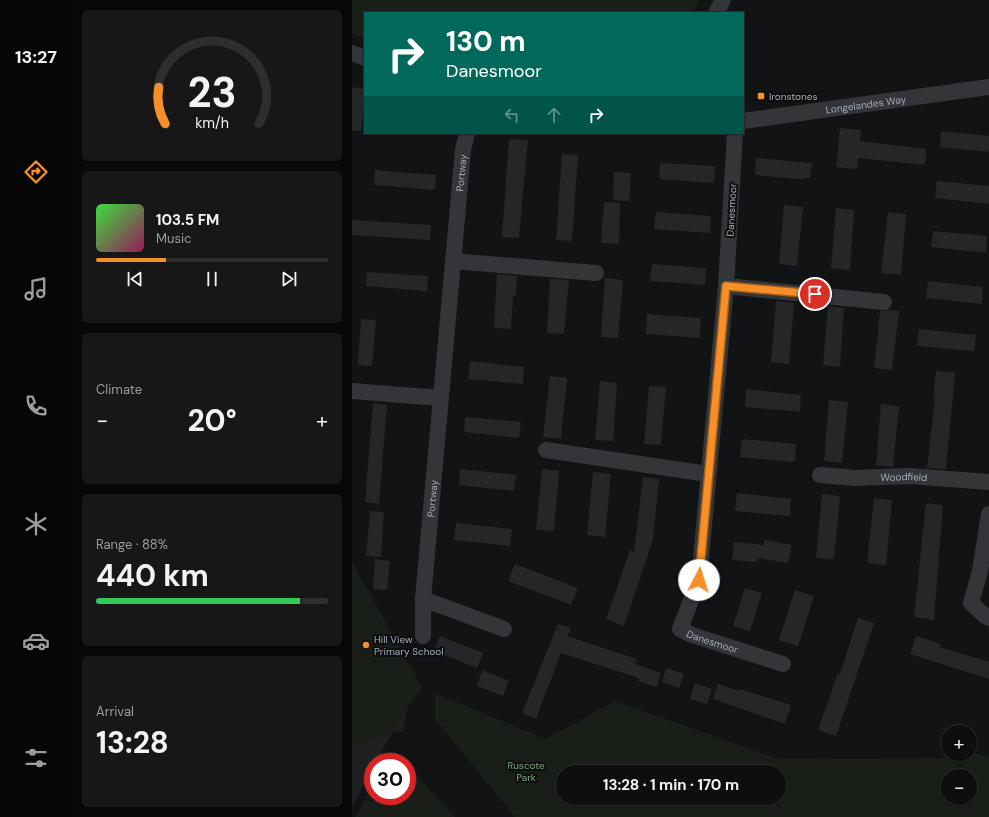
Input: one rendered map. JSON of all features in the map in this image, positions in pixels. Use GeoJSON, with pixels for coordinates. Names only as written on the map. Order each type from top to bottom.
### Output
{"type":"FeatureCollection","features":[{"type":"Feature","properties":{"kind":"street"},"geometry":{"type":"LineString","coordinates":[[717,12],[723,0]]}},
{"type":"Feature","properties":{"kind":"street"},"geometry":{"type":"LineString","coordinates":[[352,53],[364,58]]}},
{"type":"Feature","properties":{"kind":"street","name":"Longelandes Way"},"geometry":{"type":"LineString","coordinates":[[744,121],[989,87]]}},
{"type":"Feature","properties":{"kind":"street","name":"Portway"},"geometry":{"type":"LineString","coordinates":[[423,636],[423,599],[440,398],[463,150],[467,134]]}},
{"type":"Feature","properties":{"kind":"street","name":"Danesmoor"},"geometry":{"type":"LineString","coordinates":[[735,134],[726,286],[699,580],[680,629],[692,635],[783,664]]}},
{"type":"Feature","properties":{"kind":"street"},"geometry":{"type":"LineString","coordinates":[[452,261],[596,273]]}},
{"type":"Feature","properties":{"kind":"street"},"geometry":{"type":"LineString","coordinates":[[726,286],[884,302]]}},
{"type":"Feature","properties":{"kind":"street"},"geometry":{"type":"LineString","coordinates":[[352,391],[440,398]]}},
{"type":"Feature","properties":{"kind":"street"},"geometry":{"type":"LineString","coordinates":[[546,450],[708,474]]}},
{"type":"Feature","properties":{"kind":"street","name":"Woodfield"},"geometry":{"type":"LineString","coordinates":[[820,475],[855,478],[910,476],[989,481],[989,491]]}},
{"type":"Feature","properties":{"kind":"street"},"geometry":{"type":"LineString","coordinates":[[989,514],[980,571],[971,603],[989,618]]}},
{"type":"Feature","properties":{"kind":"street"},"geometry":{"type":"LineString","coordinates":[[423,599],[504,629]]}},
{"type":"Feature","properties":{"kind":"shaded area","name":"Hill View Primary School"},"geometry":{"type":"Polygon","coordinates":[[[352,591],[409,699],[403,732],[393,731],[381,753],[364,753],[364,785],[352,807],[352,591]]]}},
{"type":"Feature","properties":{"kind":"green space"},"geometry":{"type":"Polygon","coordinates":[[[352,0],[699,0],[693,12],[364,12],[364,39],[352,33],[352,0]]]}},
{"type":"Feature","properties":{"kind":"green space","name":"Hill View Primary School"},"geometry":{"type":"Polygon","coordinates":[[[352,562],[422,687],[391,732],[352,747],[352,562]]]}},
{"type":"Feature","properties":{"kind":"green space","name":"Ruscote Park"},"geometry":{"type":"Polygon","coordinates":[[[435,693],[546,739],[615,701],[779,759],[941,758],[941,761],[977,761],[977,754],[989,757],[989,817],[515,817],[435,719],[435,693]]]}},
{"type":"Feature","properties":{"kind":"green space"},"geometry":{"type":"Polygon","coordinates":[[[416,775],[455,817],[355,817],[364,801],[364,805],[416,805],[416,775]]]}},
{"type":"Feature","properties":{"kind":"building"},"geometry":{"type":"Polygon","coordinates":[[[352,87],[364,89],[364,100],[361,131],[352,131],[352,87]]]}},
{"type":"Feature","properties":{"kind":"building"},"geometry":{"type":"Polygon","coordinates":[[[840,128],[861,130],[860,141],[926,149],[925,165],[858,158],[857,169],[836,167],[840,128]]]}},
{"type":"Feature","properties":{"kind":"building"},"geometry":{"type":"Polygon","coordinates":[[[941,131],[989,136],[989,152],[940,147],[941,131]]]}},
{"type":"Feature","properties":{"kind":"building"},"geometry":{"type":"Polygon","coordinates":[[[509,139],[528,140],[519,238],[502,237],[509,139]]]}},
{"type":"Feature","properties":{"kind":"building"},"geometry":{"type":"Polygon","coordinates":[[[562,154],[578,155],[572,241],[556,240],[562,154]]]}},
{"type":"Feature","properties":{"kind":"building"},"geometry":{"type":"Polygon","coordinates":[[[756,158],[812,163],[810,178],[796,179],[755,175],[756,158]]]}},
{"type":"Feature","properties":{"kind":"building"},"geometry":{"type":"Polygon","coordinates":[[[660,163],[715,166],[714,183],[659,179],[660,163]]]}},
{"type":"Feature","properties":{"kind":"building"},"geometry":{"type":"Polygon","coordinates":[[[375,170],[436,175],[435,190],[374,185],[375,170]]]}},
{"type":"Feature","properties":{"kind":"building"},"geometry":{"type":"Polygon","coordinates":[[[614,172],[631,173],[629,201],[613,200],[614,172]]]}},
{"type":"Feature","properties":{"kind":"building"},"geometry":{"type":"Polygon","coordinates":[[[937,181],[989,186],[989,204],[935,198],[937,181]]]}},
{"type":"Feature","properties":{"kind":"building"},"geometry":{"type":"Polygon","coordinates":[[[604,202],[620,203],[619,244],[601,243],[604,202]]]}},
{"type":"Feature","properties":{"kind":"building"},"geometry":{"type":"Polygon","coordinates":[[[784,205],[803,207],[797,266],[779,264],[784,205]]]}},
{"type":"Feature","properties":{"kind":"building"},"geometry":{"type":"Polygon","coordinates":[[[836,208],[854,210],[850,270],[831,268],[836,208]]]}},
{"type":"Feature","properties":{"kind":"building"},"geometry":{"type":"Polygon","coordinates":[[[656,212],[711,216],[710,233],[654,229],[656,212]]]}},
{"type":"Feature","properties":{"kind":"building"},"geometry":{"type":"Polygon","coordinates":[[[888,212],[906,214],[901,275],[881,273],[888,212]]]}},
{"type":"Feature","properties":{"kind":"building"},"geometry":{"type":"Polygon","coordinates":[[[352,220],[431,225],[430,240],[352,235],[352,220]]]}},
{"type":"Feature","properties":{"kind":"building"},"geometry":{"type":"Polygon","coordinates":[[[933,231],[987,236],[986,253],[931,247],[933,231]]]}},
{"type":"Feature","properties":{"kind":"building"},"geometry":{"type":"Polygon","coordinates":[[[652,264],[706,268],[705,285],[650,281],[652,264]]]}},
{"type":"Feature","properties":{"kind":"building"},"geometry":{"type":"Polygon","coordinates":[[[367,272],[428,276],[427,291],[366,286],[367,272]]]}},
{"type":"Feature","properties":{"kind":"building"},"geometry":{"type":"Polygon","coordinates":[[[497,274],[517,276],[516,296],[513,296],[511,329],[494,328],[497,274]]]}},
{"type":"Feature","properties":{"kind":"building"},"geometry":{"type":"Polygon","coordinates":[[[605,278],[623,280],[618,338],[601,337],[605,278]]]}},
{"type":"Feature","properties":{"kind":"building"},"geometry":{"type":"Polygon","coordinates":[[[550,279],[569,280],[564,334],[547,333],[550,279]]]}},
{"type":"Feature","properties":{"kind":"building"},"geometry":{"type":"Polygon","coordinates":[[[928,281],[983,287],[982,304],[926,298],[928,281]]]}},
{"type":"Feature","properties":{"kind":"building"},"geometry":{"type":"Polygon","coordinates":[[[776,301],[794,303],[789,364],[771,362],[776,301]]]}},
{"type":"Feature","properties":{"kind":"building"},"geometry":{"type":"Polygon","coordinates":[[[828,306],[844,308],[840,367],[823,365],[828,306]]]}},
{"type":"Feature","properties":{"kind":"building"},"geometry":{"type":"Polygon","coordinates":[[[880,311],[899,311],[892,370],[874,368],[880,311]]]}},
{"type":"Feature","properties":{"kind":"building"},"geometry":{"type":"Polygon","coordinates":[[[647,314],[701,318],[700,338],[646,334],[647,314]]]}},
{"type":"Feature","properties":{"kind":"building"},"geometry":{"type":"Polygon","coordinates":[[[361,319],[376,320],[372,366],[358,365],[361,319]]]}},
{"type":"Feature","properties":{"kind":"building"},"geometry":{"type":"Polygon","coordinates":[[[919,329],[976,335],[974,351],[917,346],[919,329]]]}},
{"type":"Feature","properties":{"kind":"building"},"geometry":{"type":"Polygon","coordinates":[[[470,361],[524,367],[523,384],[468,379],[470,361]]]}},
{"type":"Feature","properties":{"kind":"building"},"geometry":{"type":"Polygon","coordinates":[[[936,371],[955,373],[946,469],[927,468],[935,398],[933,398],[936,371]]]}},
{"type":"Feature","properties":{"kind":"building"},"geometry":{"type":"Polygon","coordinates":[[[550,376],[567,378],[561,439],[543,437],[550,376]]]}},
{"type":"Feature","properties":{"kind":"building"},"geometry":{"type":"Polygon","coordinates":[[[600,381],[617,383],[613,441],[595,440],[600,381]]]}},
{"type":"Feature","properties":{"kind":"building"},"geometry":{"type":"Polygon","coordinates":[[[649,386],[666,387],[661,445],[644,444],[649,386]]]}},
{"type":"Feature","properties":{"kind":"building"},"geometry":{"type":"Polygon","coordinates":[[[746,389],[801,395],[800,412],[745,407],[746,389]]]}},
{"type":"Feature","properties":{"kind":"building"},"geometry":{"type":"Polygon","coordinates":[[[829,400],[848,402],[842,463],[824,461],[829,400]]]}},
{"type":"Feature","properties":{"kind":"building"},"geometry":{"type":"Polygon","coordinates":[[[373,403],[387,405],[379,504],[365,502],[373,403]]]}},
{"type":"Feature","properties":{"kind":"building"},"geometry":{"type":"Polygon","coordinates":[[[881,404],[899,406],[893,467],[876,465],[881,404]]]}},
{"type":"Feature","properties":{"kind":"building"},"geometry":{"type":"Polygon","coordinates":[[[465,417],[521,422],[519,438],[464,432],[465,417]]]}},
{"type":"Feature","properties":{"kind":"building"},"geometry":{"type":"Polygon","coordinates":[[[742,439],[796,444],[795,462],[740,457],[742,439]]]}},
{"type":"Feature","properties":{"kind":"building"},"geometry":{"type":"Polygon","coordinates":[[[460,469],[516,475],[514,491],[459,485],[460,469]]]}},
{"type":"Feature","properties":{"kind":"building"},"geometry":{"type":"Polygon","coordinates":[[[542,469],[559,471],[554,531],[536,530],[542,469]]]}},
{"type":"Feature","properties":{"kind":"building"},"geometry":{"type":"Polygon","coordinates":[[[593,472],[611,474],[605,537],[587,535],[593,472]]]}},
{"type":"Feature","properties":{"kind":"building"},"geometry":{"type":"Polygon","coordinates":[[[643,477],[659,479],[653,540],[624,626],[606,619],[630,550],[634,552],[643,477]]]}},
{"type":"Feature","properties":{"kind":"building"},"geometry":{"type":"Polygon","coordinates":[[[737,493],[791,499],[790,516],[735,511],[737,493]]]}},
{"type":"Feature","properties":{"kind":"building"},"geometry":{"type":"Polygon","coordinates":[[[822,494],[840,496],[834,559],[816,558],[822,494]]]}},
{"type":"Feature","properties":{"kind":"building"},"geometry":{"type":"Polygon","coordinates":[[[874,498],[892,500],[886,565],[867,563],[874,498]]]}},
{"type":"Feature","properties":{"kind":"building"},"geometry":{"type":"Polygon","coordinates":[[[926,503],[943,505],[934,620],[914,617],[926,503]]]}},
{"type":"Feature","properties":{"kind":"building"},"geometry":{"type":"Polygon","coordinates":[[[370,511],[384,512],[381,557],[366,556],[370,511]]]}},
{"type":"Feature","properties":{"kind":"building"},"geometry":{"type":"Polygon","coordinates":[[[456,523],[512,529],[510,546],[454,540],[456,523]]]}},
{"type":"Feature","properties":{"kind":"building"},"geometry":{"type":"Polygon","coordinates":[[[764,540],[792,545],[788,563],[758,558],[757,562],[732,560],[734,542],[764,545],[764,540]]]}},
{"type":"Feature","properties":{"kind":"building"},"geometry":{"type":"Polygon","coordinates":[[[375,559],[390,561],[387,590],[373,589],[375,559]]]}},
{"type":"Feature","properties":{"kind":"building"},"geometry":{"type":"Polygon","coordinates":[[[515,564],[578,588],[571,605],[508,581],[515,564]]]}},
{"type":"Feature","properties":{"kind":"building"},"geometry":{"type":"Polygon","coordinates":[[[745,588],[762,593],[750,631],[733,626],[745,588]]]}},
{"type":"Feature","properties":{"kind":"building"},"geometry":{"type":"Polygon","coordinates":[[[795,590],[814,596],[798,646],[779,640],[795,590]]]}},
{"type":"Feature","properties":{"kind":"building"},"geometry":{"type":"Polygon","coordinates":[[[858,618],[874,623],[836,736],[818,730],[838,673],[840,674],[858,618]]]}},
{"type":"Feature","properties":{"kind":"building"},"geometry":{"type":"Polygon","coordinates":[[[558,624],[571,628],[567,636],[637,659],[635,664],[661,673],[657,687],[638,681],[639,678],[561,653],[536,719],[522,713],[558,624]]]}},
{"type":"Feature","properties":{"kind":"building"},"geometry":{"type":"Polygon","coordinates":[[[440,636],[483,653],[477,668],[434,651],[440,636]]]}},
{"type":"Feature","properties":{"kind":"building"},"geometry":{"type":"Polygon","coordinates":[[[916,636],[941,644],[940,647],[989,662],[989,679],[910,654],[916,636]]]}},
{"type":"Feature","properties":{"kind":"building"},"geometry":{"type":"Polygon","coordinates":[[[666,668],[684,674],[679,688],[662,682],[666,668]]]}},
{"type":"Feature","properties":{"kind":"building"},"geometry":{"type":"Polygon","coordinates":[[[482,670],[509,681],[503,696],[477,686],[482,670]]]}},
{"type":"Feature","properties":{"kind":"building"},"geometry":{"type":"Polygon","coordinates":[[[695,683],[712,689],[707,704],[690,699],[695,683]]]}},
{"type":"Feature","properties":{"kind":"building"},"geometry":{"type":"Polygon","coordinates":[[[718,684],[739,691],[740,689],[791,705],[785,724],[713,699],[718,684]]]}},
{"type":"Feature","properties":{"kind":"place","name":"Ironstones"},"geometry":{"type":"Point","coordinates":[761,96]}},
{"type":"Feature","properties":{"kind":"place","name":"Hill View Primary School"},"geometry":{"type":"Point","coordinates":[366,645]}},
{"type":"Feature","properties":{"kind":"route"},"geometry":{"type":"LineString","coordinates":[[699,580],[726,286],[815,294]]}}]}
